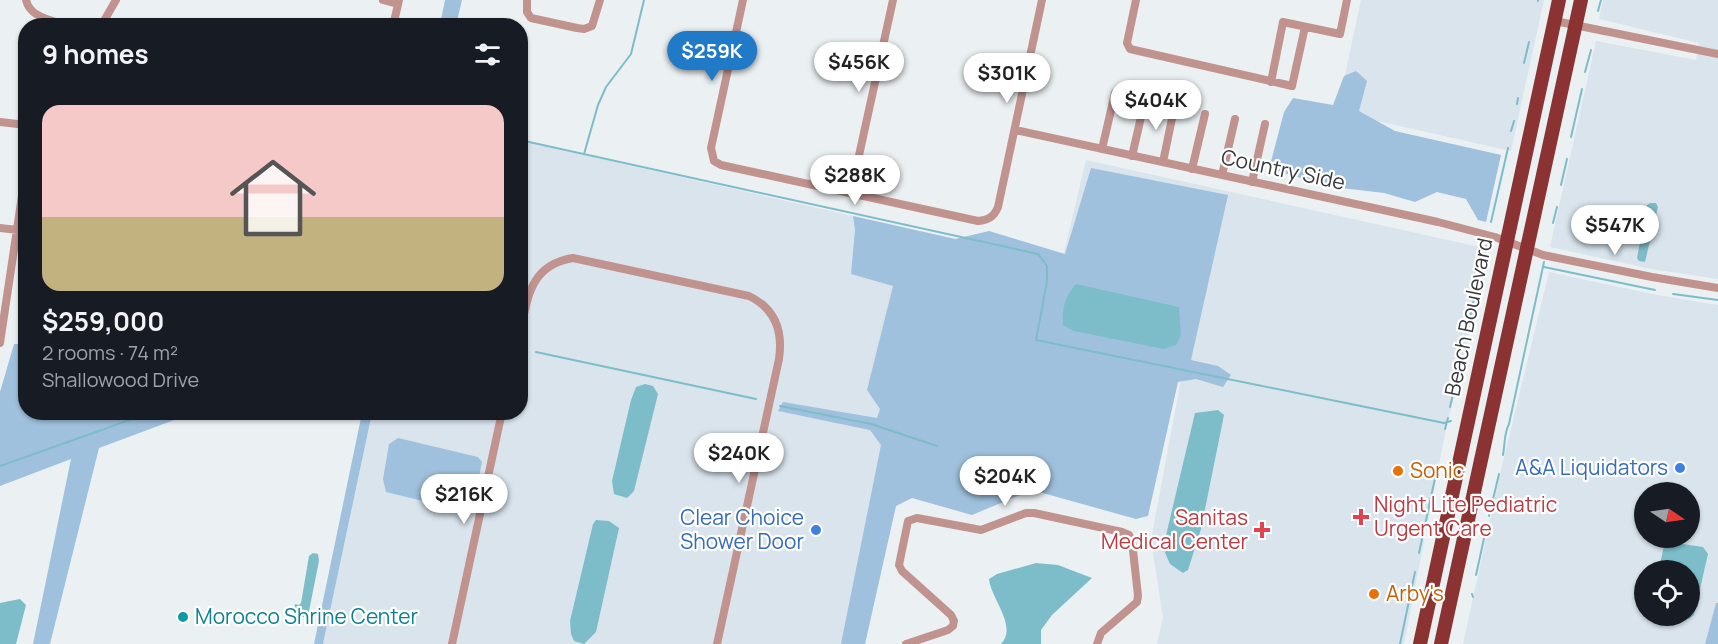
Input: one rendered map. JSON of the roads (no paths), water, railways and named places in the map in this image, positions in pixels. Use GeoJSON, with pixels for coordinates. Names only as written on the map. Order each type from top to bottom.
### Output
{"type":"FeatureCollection","features":[{"type":"Feature","properties":{"kind":"highway","name":"Beach Boulevard"},"geometry":{"type":"LineString","coordinates":[[1420,644],[1559,0]]}},
{"type":"Feature","properties":{"kind":"highway"},"geometry":{"type":"LineString","coordinates":[[1441,644],[1581,0]]}},
{"type":"Feature","properties":{"kind":"highway"},"geometry":{"type":"LineString","coordinates":[[1436,567],[1456,574]]}},
{"type":"Feature","properties":{"kind":"street"},"geometry":{"type":"LineString","coordinates":[[105,18],[116,0]]}},
{"type":"Feature","properties":{"kind":"street"},"geometry":{"type":"LineString","coordinates":[[383,0],[398,2],[395,18]]}},
{"type":"Feature","properties":{"kind":"street"},"geometry":{"type":"LineString","coordinates":[[527,0],[527,12],[531,18],[584,29],[592,26],[600,0]]}},
{"type":"Feature","properties":{"kind":"street"},"geometry":{"type":"LineString","coordinates":[[743,0],[711,148],[714,161],[721,165],[978,221],[994,215],[998,207],[1042,0]]}},
{"type":"Feature","properties":{"kind":"street"},"geometry":{"type":"LineString","coordinates":[[850,192],[893,0]]}},
{"type":"Feature","properties":{"kind":"street"},"geometry":{"type":"LineString","coordinates":[[1136,0],[1127,43],[1130,49],[1292,86],[1305,27]]}},
{"type":"Feature","properties":{"kind":"street"},"geometry":{"type":"LineString","coordinates":[[1271,82],[1284,22],[1340,34],[1347,0]]}},
{"type":"Feature","properties":{"kind":"street"},"geometry":{"type":"LineString","coordinates":[[26,2],[32,12],[43,18]]}},
{"type":"Feature","properties":{"kind":"street"},"geometry":{"type":"LineString","coordinates":[[1555,21],[1718,54]]}},
{"type":"Feature","properties":{"kind":"street"},"geometry":{"type":"LineString","coordinates":[[1102,149],[1115,93]]}},
{"type":"Feature","properties":{"kind":"street"},"geometry":{"type":"LineString","coordinates":[[1132,156],[1145,100]]}},
{"type":"Feature","properties":{"kind":"street"},"geometry":{"type":"LineString","coordinates":[[1162,162],[1175,104]]}},
{"type":"Feature","properties":{"kind":"street"},"geometry":{"type":"LineString","coordinates":[[1192,169],[1205,114]]}},
{"type":"Feature","properties":{"kind":"street"},"geometry":{"type":"LineString","coordinates":[[1222,175],[1235,119]]}},
{"type":"Feature","properties":{"kind":"street"},"geometry":{"type":"LineString","coordinates":[[0,122],[18,124]]}},
{"type":"Feature","properties":{"kind":"street"},"geometry":{"type":"LineString","coordinates":[[1252,182],[1265,124]]}},
{"type":"Feature","properties":{"kind":"street","name":"Country Side"},"geometry":{"type":"LineString","coordinates":[[1015,130],[1438,222],[1543,255],[1718,288]]}},
{"type":"Feature","properties":{"kind":"street"},"geometry":{"type":"LineString","coordinates":[[0,343],[18,218]]}},
{"type":"Feature","properties":{"kind":"street"},"geometry":{"type":"LineString","coordinates":[[0,228],[16,230]]}},
{"type":"Feature","properties":{"kind":"street"},"geometry":{"type":"LineString","coordinates":[[528,302],[532,286],[547,267],[564,259],[586,259],[724,289],[758,300],[778,322],[781,340],[779,359],[717,644]]}},
{"type":"Feature","properties":{"kind":"street"},"geometry":{"type":"LineString","coordinates":[[452,644],[500,420]]}},
{"type":"Feature","properties":{"kind":"street"},"geometry":{"type":"LineString","coordinates":[[906,644],[948,630],[953,626],[954,621],[951,615],[899,566],[908,522],[917,518],[981,530],[1026,513],[1034,513],[1122,532],[1129,535],[1132,541],[1137,602],[1101,633],[1097,644]]}},
{"type":"Feature","properties":{"kind":"waterway"},"geometry":{"type":"LineString","coordinates":[[584,154],[598,105],[606,87],[631,54],[644,0]]}},
{"type":"Feature","properties":{"kind":"waterway"},"geometry":{"type":"LineString","coordinates":[[1598,11],[1601,0]]}},
{"type":"Feature","properties":{"kind":"waterway"},"geometry":{"type":"LineString","coordinates":[[1524,63],[1529,42]]}},
{"type":"Feature","properties":{"kind":"waterway"},"geometry":{"type":"LineString","coordinates":[[1585,72],[1591,50]]}},
{"type":"Feature","properties":{"kind":"waterway"},"geometry":{"type":"LineString","coordinates":[[1571,137],[1582,89]]}},
{"type":"Feature","properties":{"kind":"waterway"},"geometry":{"type":"LineString","coordinates":[[1517,104],[1518,98]]}},
{"type":"Feature","properties":{"kind":"waterway"},"geometry":{"type":"LineString","coordinates":[[1511,131],[1514,121]]}},
{"type":"Feature","properties":{"kind":"waterway"},"geometry":{"type":"LineString","coordinates":[[528,142],[1038,254],[1047,266],[1047,282],[1036,340],[1444,423],[1451,421]]}},
{"type":"Feature","properties":{"kind":"waterway"},"geometry":{"type":"LineString","coordinates":[[1491,222],[1508,148]]}},
{"type":"Feature","properties":{"kind":"waterway"},"geometry":{"type":"LineString","coordinates":[[1561,185],[1567,159]]}},
{"type":"Feature","properties":{"kind":"waterway"},"geometry":{"type":"LineString","coordinates":[[1553,223],[1557,207]]}},
{"type":"Feature","properties":{"kind":"waterway"},"geometry":{"type":"LineString","coordinates":[[1479,277],[1486,246]]}},
{"type":"Feature","properties":{"kind":"waterway"},"geometry":{"type":"LineString","coordinates":[[1503,455],[1505,435],[1544,262]]}},
{"type":"Feature","properties":{"kind":"waterway"},"geometry":{"type":"LineString","coordinates":[[1544,267],[1655,290]]}},
{"type":"Feature","properties":{"kind":"waterway"},"geometry":{"type":"LineString","coordinates":[[1467,331],[1477,285]]}},
{"type":"Feature","properties":{"kind":"waterway"},"geometry":{"type":"LineString","coordinates":[[1673,294],[1718,300]]}},
{"type":"Feature","properties":{"kind":"waterway"},"geometry":{"type":"LineString","coordinates":[[536,352],[756,399]]}},
{"type":"Feature","properties":{"kind":"waterway"},"geometry":{"type":"LineString","coordinates":[[1450,407],[1461,362]]}},
{"type":"Feature","properties":{"kind":"waterway"},"geometry":{"type":"LineString","coordinates":[[780,406],[871,424],[937,446]]}},
{"type":"Feature","properties":{"kind":"waterway"},"geometry":{"type":"LineString","coordinates":[[1445,429],[1448,418]]}},
{"type":"Feature","properties":{"kind":"waterway"},"geometry":{"type":"LineString","coordinates":[[0,466],[129,420]]}},
{"type":"Feature","properties":{"kind":"waterway"},"geometry":{"type":"LineString","coordinates":[[1419,553],[1437,469]]}},
{"type":"Feature","properties":{"kind":"waterway"},"geometry":{"type":"LineString","coordinates":[[1489,516],[1499,474]]}},
{"type":"Feature","properties":{"kind":"waterway"},"geometry":{"type":"LineString","coordinates":[[1476,575],[1485,534]]}},
{"type":"Feature","properties":{"kind":"waterway"},"geometry":{"type":"LineString","coordinates":[[1400,644],[1415,572]]}},
{"type":"Feature","properties":{"kind":"place","name":"A&A Liquidators"},"geometry":{"type":"Point","coordinates":[1680,468]}},
{"type":"Feature","properties":{"kind":"place","name":"Sonic"},"geometry":{"type":"Point","coordinates":[1398,471]}},
{"type":"Feature","properties":{"kind":"place","name":"Night Lite Pediatric Urgent Care"},"geometry":{"type":"Point","coordinates":[1361,517]}},
{"type":"Feature","properties":{"kind":"place","name":"Clear Choice Shower Door"},"geometry":{"type":"Point","coordinates":[816,530]}},
{"type":"Feature","properties":{"kind":"place","name":"Sanitas Medical Center"},"geometry":{"type":"Point","coordinates":[1262,530]}},
{"type":"Feature","properties":{"kind":"place","name":"Arby's"},"geometry":{"type":"Point","coordinates":[1374,594]}},
{"type":"Feature","properties":{"kind":"place","name":"Morocco Shrine Center"},"geometry":{"type":"Point","coordinates":[183,617]}}]}
